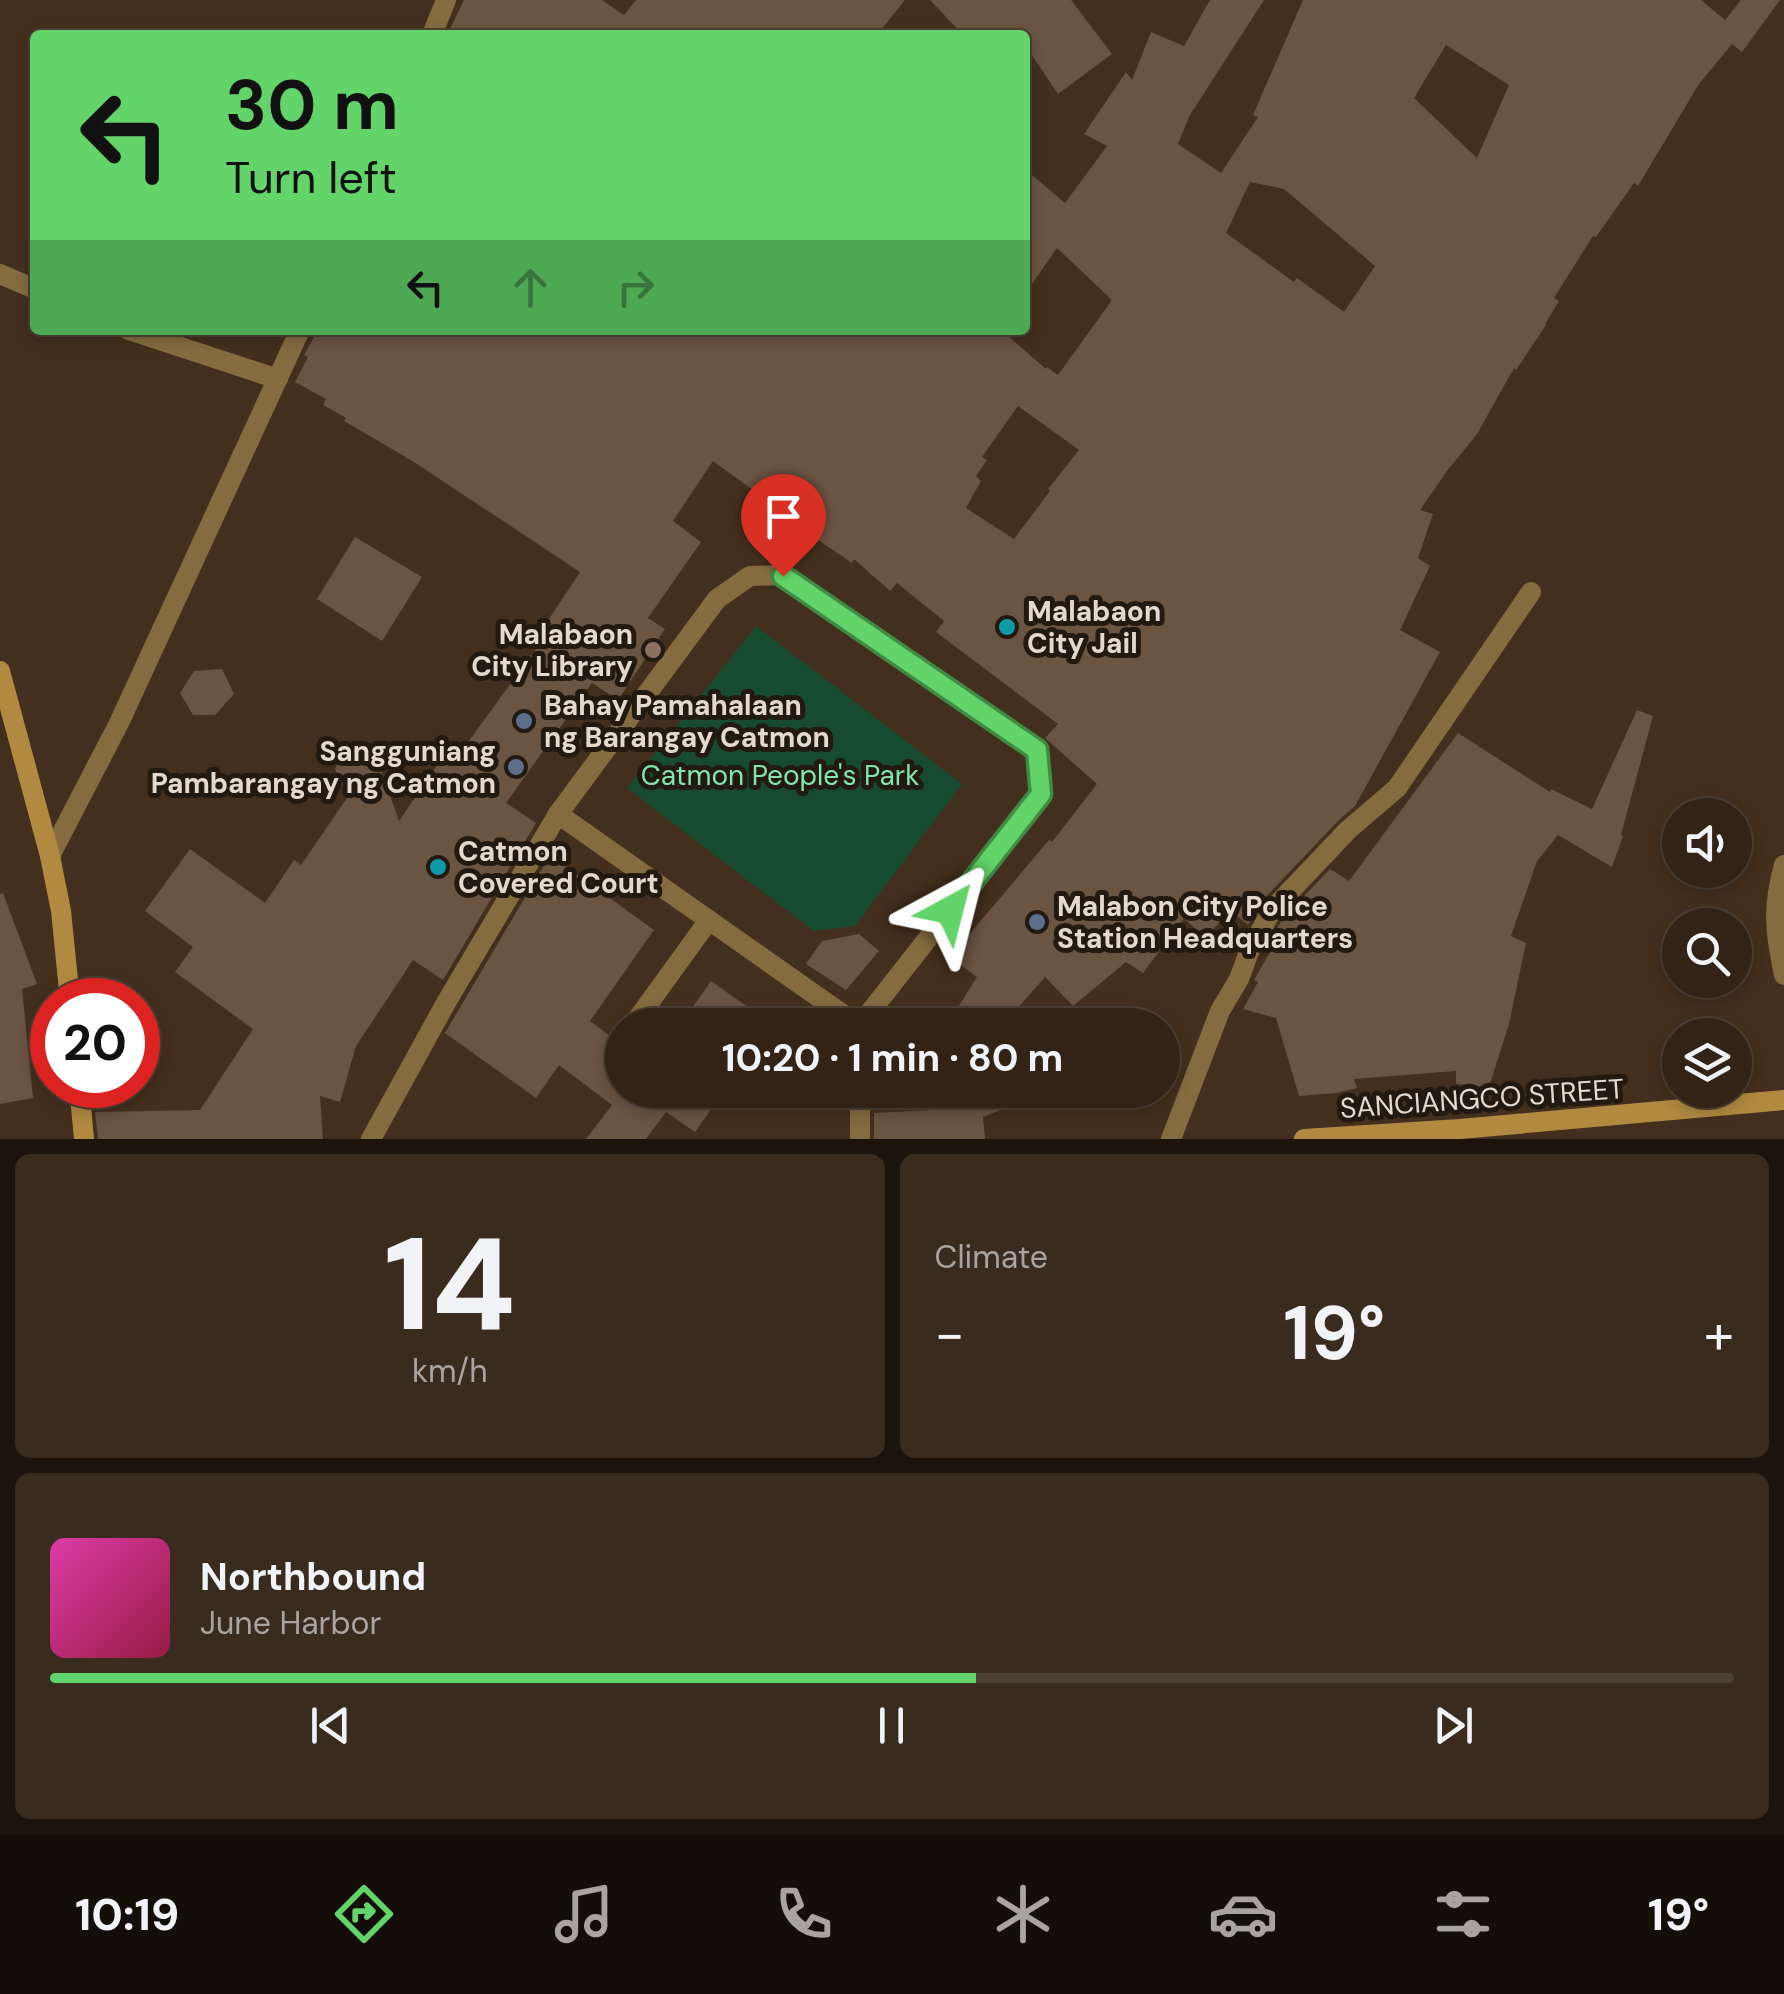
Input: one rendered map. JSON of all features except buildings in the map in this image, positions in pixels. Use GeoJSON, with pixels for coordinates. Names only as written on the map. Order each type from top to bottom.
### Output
{"type":"FeatureCollection","features":[{"type":"Feature","properties":{"kind":"main road"},"geometry":{"type":"LineString","coordinates":[[0,672],[50,856],[68,978]]}},
{"type":"Feature","properties":{"kind":"main road","name":"SANCIANGCO STREET"},"geometry":{"type":"LineString","coordinates":[[1304,1139],[1784,1100]]}},
{"type":"Feature","properties":{"kind":"main road"},"geometry":{"type":"LineString","coordinates":[[81,1108],[84,1139]]}},
{"type":"Feature","properties":{"kind":"street"},"geometry":{"type":"LineString","coordinates":[[434,30],[446,0]]}},
{"type":"Feature","properties":{"kind":"street"},"geometry":{"type":"LineString","coordinates":[[0,274],[30,288]]}},
{"type":"Feature","properties":{"kind":"street"},"geometry":{"type":"LineString","coordinates":[[144,335],[278,379]]}},
{"type":"Feature","properties":{"kind":"street"},"geometry":{"type":"LineString","coordinates":[[50,856],[119,723],[298,335]]}},
{"type":"Feature","properties":{"kind":"street"},"geometry":{"type":"LineString","coordinates":[[370,1139],[446,1001],[558,814],[717,599],[750,576],[783,576],[1037,750],[1041,794],[872,1008]]}},
{"type":"Feature","properties":{"kind":"street"},"geometry":{"type":"LineString","coordinates":[[1170,1139],[1220,1011],[1272,910],[1348,830],[1397,788],[1531,592]]}},
{"type":"Feature","properties":{"kind":"street"},"geometry":{"type":"LineString","coordinates":[[558,814],[835,1008]]}},
{"type":"Feature","properties":{"kind":"street"},"geometry":{"type":"LineString","coordinates":[[1784,865],[1776,894],[1775,933],[1784,975]]}},
{"type":"Feature","properties":{"kind":"street"},"geometry":{"type":"LineString","coordinates":[[646,1008],[709,920]]}},
{"type":"Feature","properties":{"kind":"street"},"geometry":{"type":"LineString","coordinates":[[860,1108],[860,1139]]}},
{"type":"Feature","properties":{"kind":"green space","name":"Catmon People's Park"},"geometry":{"type":"Polygon","coordinates":[[[756,626],[962,784],[855,926],[814,931],[627,788],[756,626]]]}},
{"type":"Feature","properties":{"kind":"place","name":"Malabaon City Jail"},"geometry":{"type":"Point","coordinates":[1007,627]}},
{"type":"Feature","properties":{"kind":"place","name":"Malabaon City Library"},"geometry":{"type":"Point","coordinates":[653,650]}},
{"type":"Feature","properties":{"kind":"place","name":"Bahay Pamahalaan ng Barangay Catmon"},"geometry":{"type":"Point","coordinates":[524,721]}},
{"type":"Feature","properties":{"kind":"place","name":"Sangguniang Pambarangay ng Catmon"},"geometry":{"type":"Point","coordinates":[516,767]}},
{"type":"Feature","properties":{"kind":"place","name":"Catmon Covered Court"},"geometry":{"type":"Point","coordinates":[438,867]}},
{"type":"Feature","properties":{"kind":"place","name":"Malabon City Police Station Headquarters"},"geometry":{"type":"Point","coordinates":[1037,922]}},
{"type":"Feature","properties":{"kind":"route"},"geometry":{"type":"LineString","coordinates":[[783,576],[1037,750],[1041,794],[950,910]]}}]}
